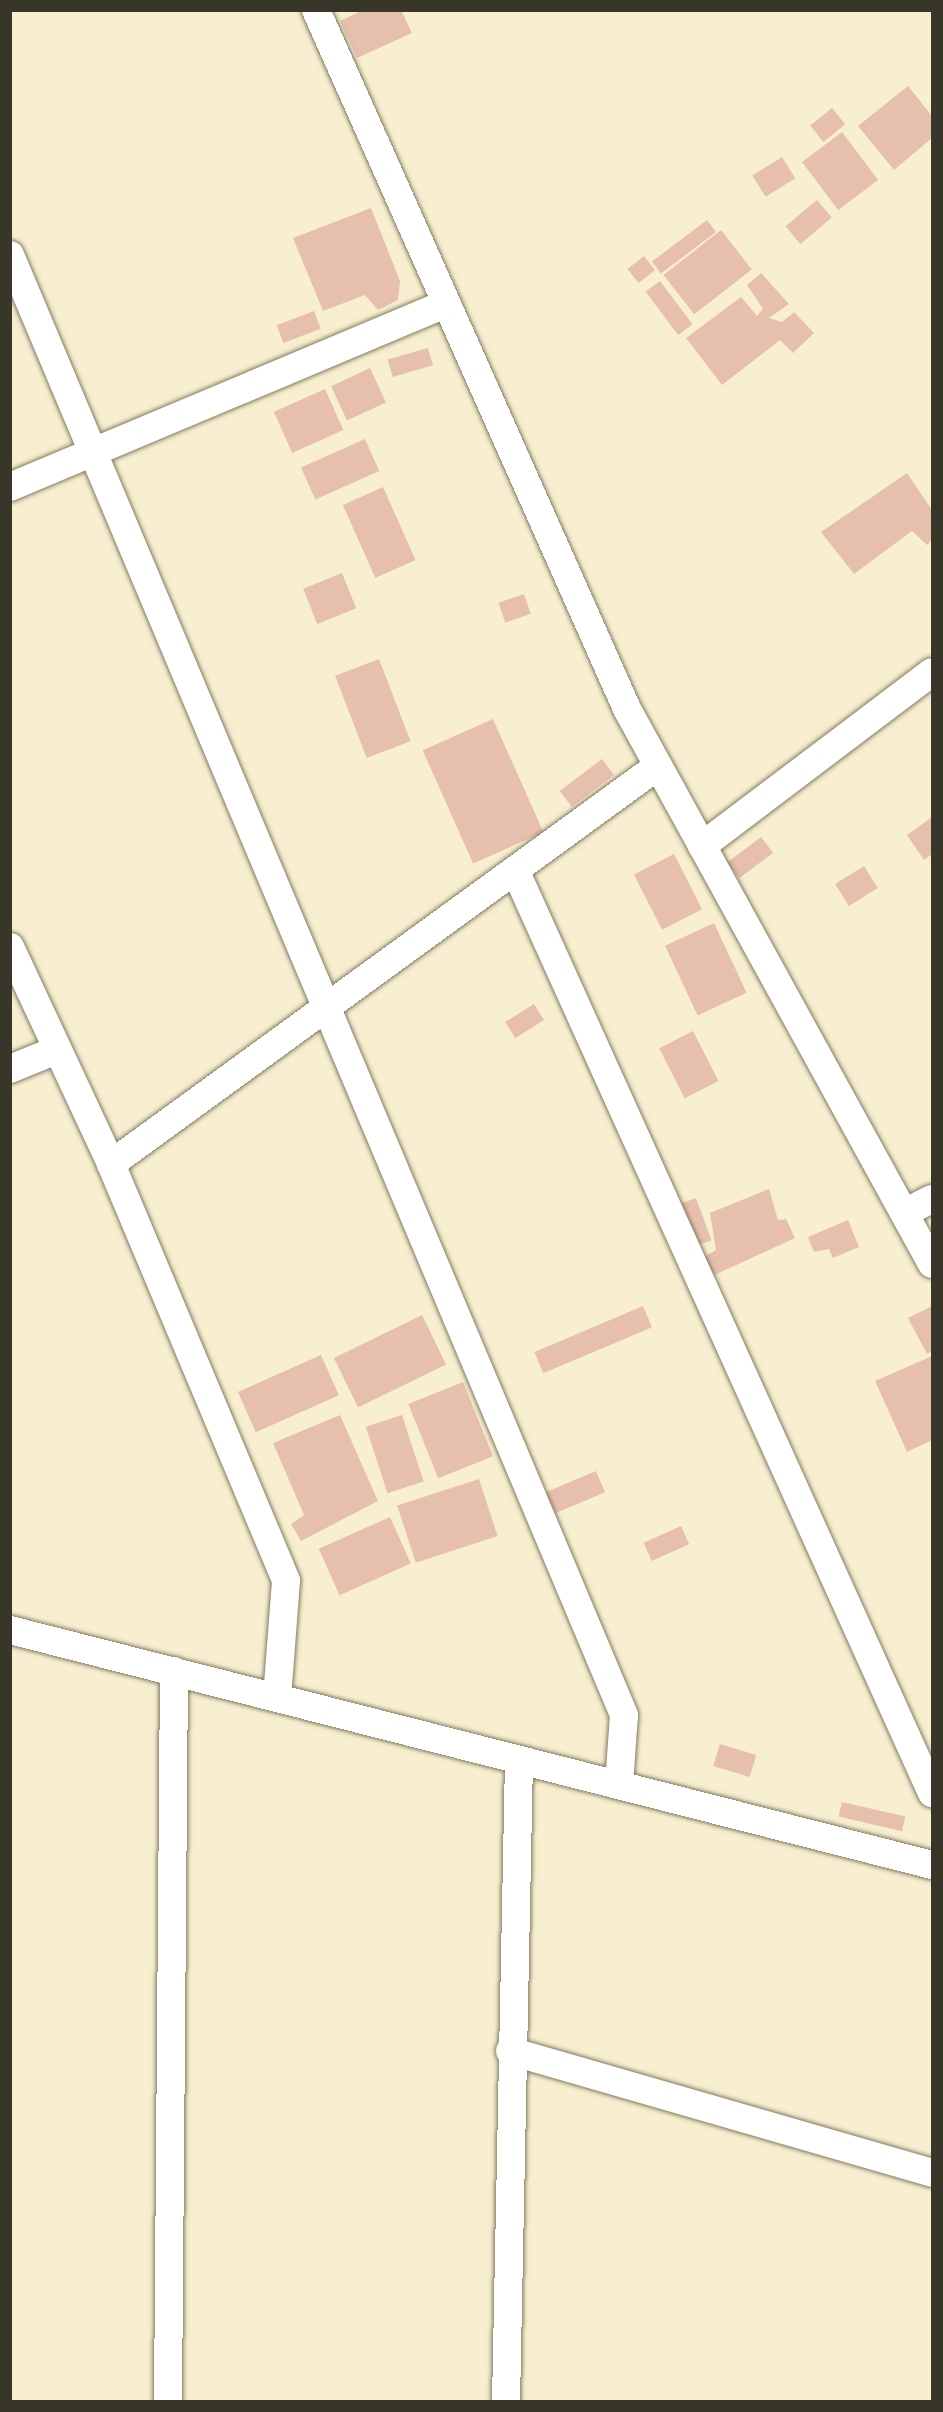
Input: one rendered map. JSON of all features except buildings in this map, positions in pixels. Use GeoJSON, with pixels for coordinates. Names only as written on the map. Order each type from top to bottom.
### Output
{"type":"FeatureCollection","features":[{"type":"Feature","properties":{"kind":"street"},"geometry":{"type":"LineString","coordinates":[[316,10],[627,709],[933,1264]]}},
{"type":"Feature","properties":{"kind":"street"},"geometry":{"type":"LineString","coordinates":[[10,255],[624,1715],[619,1785]]}},
{"type":"Feature","properties":{"kind":"street"},"geometry":{"type":"LineString","coordinates":[[10,487],[446,304]]}},
{"type":"Feature","properties":{"kind":"street"},"geometry":{"type":"LineString","coordinates":[[702,846],[933,672]]}},
{"type":"Feature","properties":{"kind":"street"},"geometry":{"type":"LineString","coordinates":[[111,1164],[658,766]]}},
{"type":"Feature","properties":{"kind":"street"},"geometry":{"type":"LineString","coordinates":[[515,870],[933,1793]]}},
{"type":"Feature","properties":{"kind":"street"},"geometry":{"type":"LineString","coordinates":[[10,948],[54,1051],[111,1164],[286,1581],[277,1698]]}},
{"type":"Feature","properties":{"kind":"street"},"geometry":{"type":"LineString","coordinates":[[10,1069],[54,1051]]}},
{"type":"Feature","properties":{"kind":"street"},"geometry":{"type":"LineString","coordinates":[[904,1213],[933,1199]]}},
{"type":"Feature","properties":{"kind":"street"},"geometry":{"type":"LineString","coordinates":[[10,1630],[933,1865]]}},
{"type":"Feature","properties":{"kind":"street"},"geometry":{"type":"LineString","coordinates":[[168,2402],[174,1671]]}},
{"type":"Feature","properties":{"kind":"street"},"geometry":{"type":"LineString","coordinates":[[506,2402],[510,2051],[519,1760]]}},
{"type":"Feature","properties":{"kind":"street"},"geometry":{"type":"LineString","coordinates":[[510,2051],[933,2173]]}}]}
